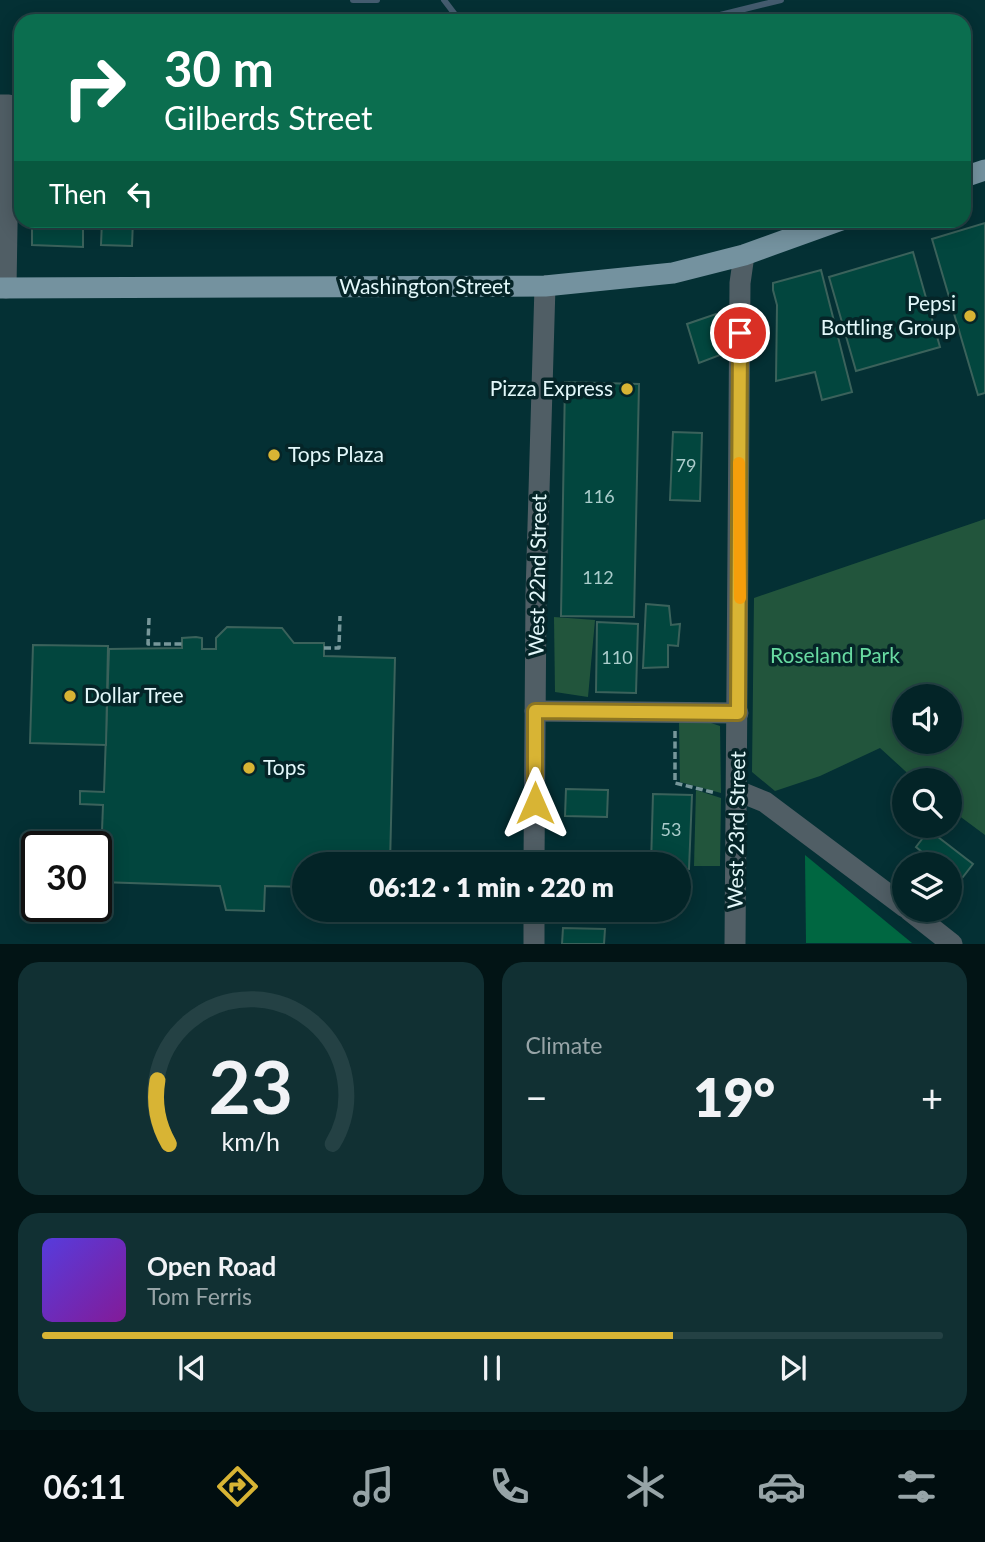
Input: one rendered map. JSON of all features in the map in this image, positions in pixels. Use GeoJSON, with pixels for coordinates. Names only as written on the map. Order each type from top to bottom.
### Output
{"type":"FeatureCollection","features":[{"type":"Feature","properties":{"kind":"main road","name":"Washington Street"},"geometry":{"type":"LineString","coordinates":[[3,288],[545,286],[673,273],[744,255],[819,228]]}},
{"type":"Feature","properties":{"kind":"street"},"geometry":{"type":"LineString","coordinates":[[0,105],[9,105],[3,288]]}},
{"type":"Feature","properties":{"kind":"street","name":"West 23rd Street"},"geometry":{"type":"LineString","coordinates":[[735,943],[731,793],[738,713],[740,283],[744,255]]}},
{"type":"Feature","properties":{"kind":"street","name":"West 22nd Street"},"geometry":{"type":"LineString","coordinates":[[534,852],[545,286]]}},
{"type":"Feature","properties":{"kind":"street"},"geometry":{"type":"LineString","coordinates":[[535,711],[738,713]]}},
{"type":"Feature","properties":{"kind":"street"},"geometry":{"type":"LineString","coordinates":[[731,793],[765,802],[892,896]]}},
{"type":"Feature","properties":{"kind":"street"},"geometry":{"type":"LineString","coordinates":[[534,922],[534,943]]}},
{"type":"Feature","properties":{"kind":"street"},"geometry":{"type":"LineString","coordinates":[[924,922],[951,943]]}},
{"type":"Feature","properties":{"kind":"path"},"geometry":{"type":"LineString","coordinates":[[324,648],[340,648],[340,616]]}},
{"type":"Feature","properties":{"kind":"path"},"geometry":{"type":"LineString","coordinates":[[149,618],[148,644],[182,644]]}},
{"type":"Feature","properties":{"kind":"path"},"geometry":{"type":"LineString","coordinates":[[675,712],[675,783],[731,793]]}},
{"type":"Feature","properties":{"kind":"green space","name":"Roseland Park"},"geometry":{"type":"Polygon","coordinates":[[[985,519],[985,835],[962,818],[962,768],[902,768],[880,748],[820,776],[775,791],[752,772],[754,598],[985,519]]]}},
{"type":"Feature","properties":{"kind":"green space"},"geometry":{"type":"Polygon","coordinates":[[[554,617],[595,620],[588,697],[555,692],[554,617]]]}},
{"type":"Feature","properties":{"kind":"green space"},"geometry":{"type":"Polygon","coordinates":[[[679,721],[708,722],[720,726],[721,793],[680,782],[679,721]]]}},
{"type":"Feature","properties":{"kind":"green space"},"geometry":{"type":"Polygon","coordinates":[[[696,790],[721,798],[720,866],[694,866],[696,790]]]}},
{"type":"Feature","properties":{"kind":"green space"},"geometry":{"type":"Polygon","coordinates":[[[805,855],[912,943],[806,943],[805,855]]]}},
{"type":"Feature","properties":{"kind":"building","name":"Pepsi Bottling Group"},"geometry":{"type":"Polygon","coordinates":[[[985,223],[985,393],[978,395],[932,239],[985,223]]]}},
{"type":"Feature","properties":{"kind":"building"},"geometry":{"type":"Polygon","coordinates":[[[32,228],[83,228],[83,247],[32,245],[32,228]]]}},
{"type":"Feature","properties":{"kind":"building"},"geometry":{"type":"Polygon","coordinates":[[[102,228],[133,228],[132,246],[101,245],[102,228]]]}},
{"type":"Feature","properties":{"kind":"building"},"geometry":{"type":"Polygon","coordinates":[[[913,252],[940,347],[856,371],[829,277],[913,252]]]}},
{"type":"Feature","properties":{"kind":"building"},"geometry":{"type":"Polygon","coordinates":[[[821,270],[852,392],[822,400],[815,372],[776,381],[777,305],[773,290],[773,283],[821,270]]]}},
{"type":"Feature","properties":{"kind":"building"},"geometry":{"type":"Polygon","coordinates":[[[716,314],[728,352],[699,363],[687,324],[716,314]]]}},
{"type":"Feature","properties":{"kind":"building"},"geometry":{"type":"Polygon","coordinates":[[[565,382],[639,384],[634,617],[561,616],[565,382]]]}},
{"type":"Feature","properties":{"kind":"building"},"geometry":{"type":"Polygon","coordinates":[[[673,432],[702,433],[700,501],[670,500],[673,432]]]}},
{"type":"Feature","properties":{"kind":"building"},"geometry":{"type":"Polygon","coordinates":[[[646,604],[669,606],[671,625],[680,624],[678,646],[668,645],[668,667],[643,668],[646,604]]]}},
{"type":"Feature","properties":{"kind":"building"},"geometry":{"type":"Polygon","coordinates":[[[597,622],[638,624],[636,693],[596,692],[597,622]]]}},
{"type":"Feature","properties":{"kind":"building","name":"Tops"},"geometry":{"type":"Polygon","coordinates":[[[227,627],[282,628],[294,643],[324,643],[324,656],[395,658],[390,852],[292,852],[292,887],[265,886],[264,911],[226,910],[220,886],[112,882],[112,831],[102,831],[103,805],[80,804],[80,791],[104,792],[109,649],[182,648],[182,638],[196,637],[202,638],[202,649],[216,649],[216,638],[227,627]]]}},
{"type":"Feature","properties":{"kind":"building","name":"Dollar Tree"},"geometry":{"type":"Polygon","coordinates":[[[33,645],[108,646],[106,745],[30,743],[33,645]]]}},
{"type":"Feature","properties":{"kind":"building"},"geometry":{"type":"Polygon","coordinates":[[[566,789],[608,790],[607,817],[565,816],[566,789]]]}},
{"type":"Feature","properties":{"kind":"building"},"geometry":{"type":"Polygon","coordinates":[[[653,794],[692,795],[690,852],[651,852],[653,794]]]}},
{"type":"Feature","properties":{"kind":"building"},"geometry":{"type":"Polygon","coordinates":[[[923,838],[939,838],[957,852],[922,852],[916,847],[923,838]]]}},
{"type":"Feature","properties":{"kind":"building"},"geometry":{"type":"Polygon","coordinates":[[[962,856],[973,864],[962,878],[962,856]]]}},
{"type":"Feature","properties":{"kind":"building"},"geometry":{"type":"Polygon","coordinates":[[[563,928],[605,929],[604,944],[562,944],[563,928]]]}},
{"type":"Feature","properties":{"kind":"waterway"},"geometry":{"type":"LineString","coordinates":[[353,0],[377,0]]}},
{"type":"Feature","properties":{"kind":"waterway"},"geometry":{"type":"LineString","coordinates":[[444,0],[455,14]]}},
{"type":"Feature","properties":{"kind":"waterway"},"geometry":{"type":"LineString","coordinates":[[724,14],[781,0]]}},
{"type":"Feature","properties":{"kind":"slow traffic"},"geometry":{"type":"LineString","coordinates":[[739,463],[740,598]]}},
{"type":"Feature","properties":{"kind":"place","name":"Pepsi Bottling Group"},"geometry":{"type":"Point","coordinates":[970,316]}},
{"type":"Feature","properties":{"kind":"place","name":"Pizza Express"},"geometry":{"type":"Point","coordinates":[627,389]}},
{"type":"Feature","properties":{"kind":"place","name":"Tops Plaza"},"geometry":{"type":"Point","coordinates":[274,455]}},
{"type":"Feature","properties":{"kind":"place","name":"Dollar Tree"},"geometry":{"type":"Point","coordinates":[70,696]}},
{"type":"Feature","properties":{"kind":"place","name":"Tops"},"geometry":{"type":"Point","coordinates":[249,768]}},
{"type":"Feature","properties":{"kind":"route"},"geometry":{"type":"LineString","coordinates":[[535,803],[535,711],[738,713],[740,333]]}}]}
